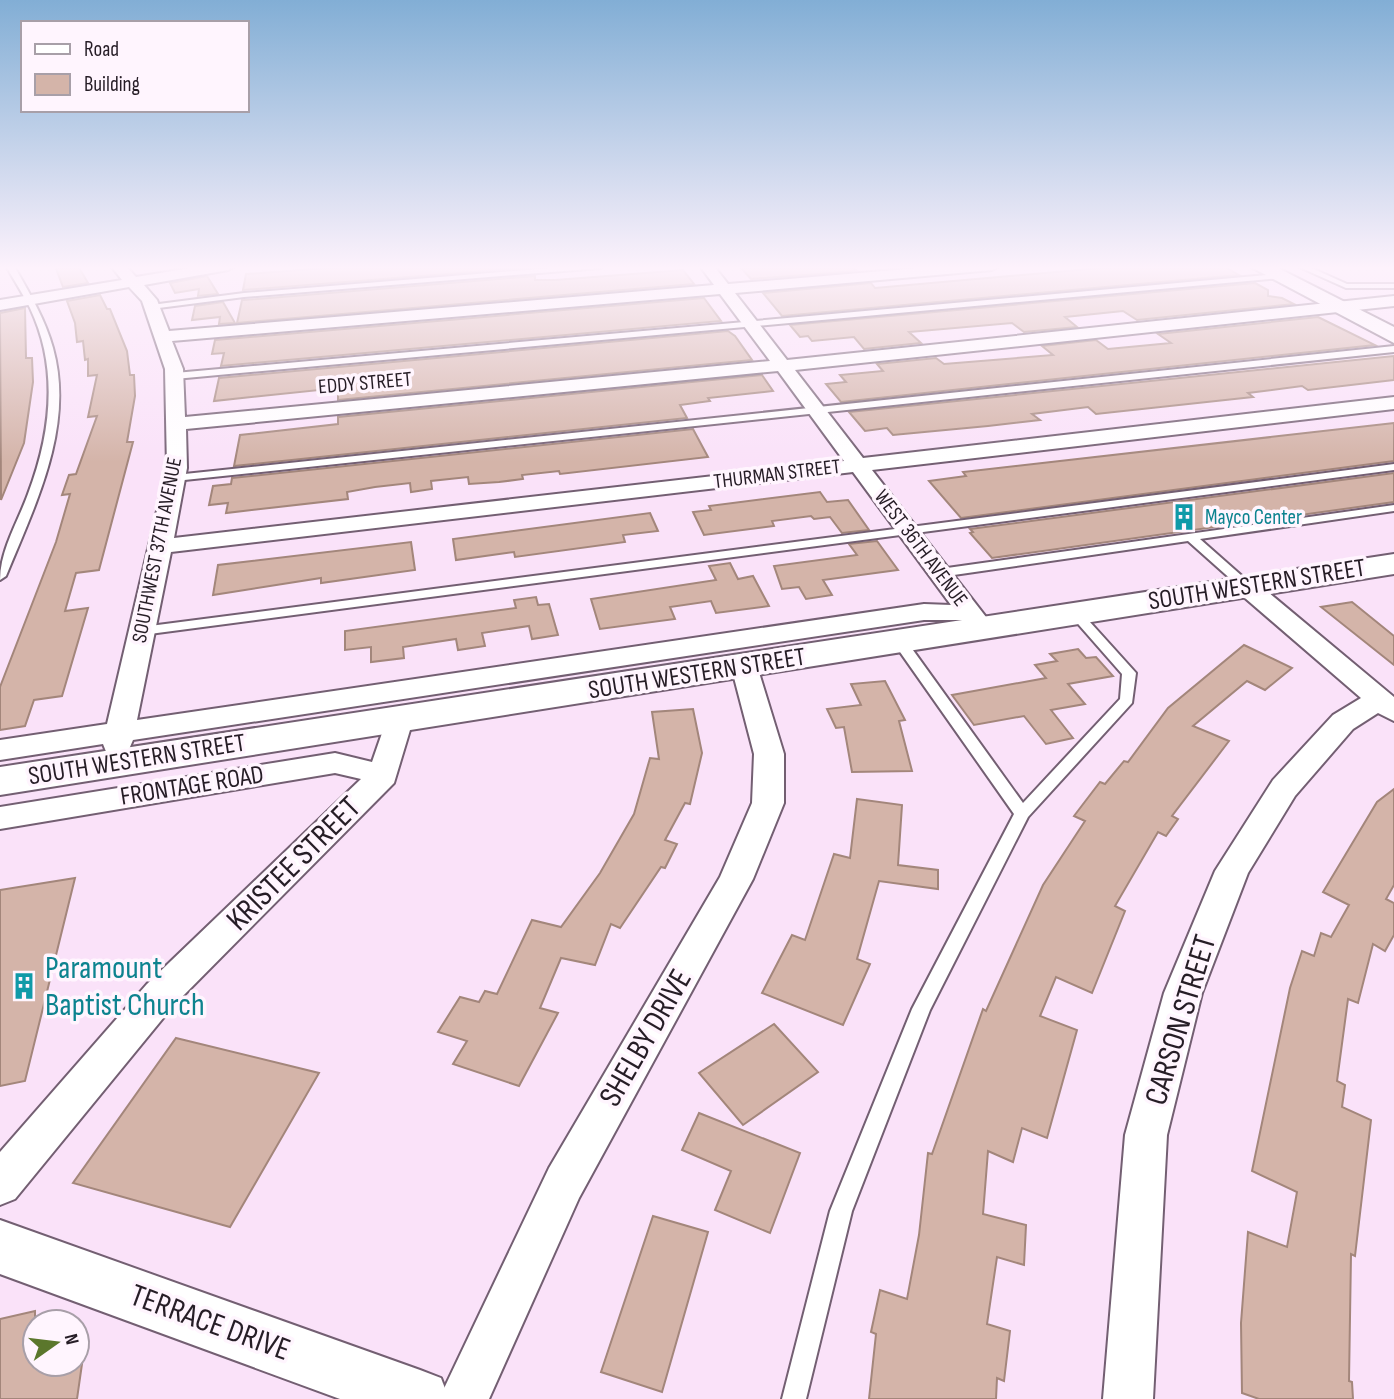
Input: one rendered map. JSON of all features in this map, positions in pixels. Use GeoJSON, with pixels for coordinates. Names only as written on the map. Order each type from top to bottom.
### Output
{"type":"FeatureCollection","features":[{"type":"Feature","properties":{"kind":"main road","name":"SOUTH WESTERN STREET"},"geometry":{"type":"LineString","coordinates":[[0,781],[117,748],[399,720],[900,642],[977,621],[1076,614],[1247,587],[1389,569]]}},
{"type":"Feature","properties":{"kind":"street","name":"SOUTHWEST 37TH AVENUE"},"geometry":{"type":"LineString","coordinates":[[117,748],[175,478],[174,376],[161,331]]}},
{"type":"Feature","properties":{"kind":"street"},"geometry":{"type":"LineString","coordinates":[[163,337],[230,331]]}},
{"type":"Feature","properties":{"kind":"street","name":"WEST 36TH AVENUE"},"geometry":{"type":"LineString","coordinates":[[757,331],[977,621]]}},
{"type":"Feature","properties":{"kind":"street","name":"EDDY STREET"},"geometry":{"type":"LineString","coordinates":[[176,424],[783,366],[1110,331]]}},
{"type":"Feature","properties":{"kind":"street","name":"THURMAN STREET"},"geometry":{"type":"LineString","coordinates":[[161,546],[1394,402]]}},
{"type":"Feature","properties":{"kind":"street"},"geometry":{"type":"LineString","coordinates":[[1247,587],[1386,706]]}},
{"type":"Feature","properties":{"kind":"street"},"geometry":{"type":"LineString","coordinates":[[0,750],[117,748],[924,612],[977,621]]}},
{"type":"Feature","properties":{"kind":"street","name":"SHELBY DRIVE"},"geometry":{"type":"LineString","coordinates":[[464,1399],[564,1183],[736,879],[768,803],[769,754],[744,666]]}},
{"type":"Feature","properties":{"kind":"street","name":"CARSON STREET"},"geometry":{"type":"LineString","coordinates":[[1128,1399],[1146,1135],[1183,993],[1232,871],[1283,788],[1343,722],[1386,706]]}},
{"type":"Feature","properties":{"kind":"street","name":"KRISTEE STREET"},"geometry":{"type":"LineString","coordinates":[[0,1184],[160,995],[383,776],[399,720]]}},
{"type":"Feature","properties":{"kind":"street","name":"FRONTAGE ROAD"},"geometry":{"type":"LineString","coordinates":[[0,818],[335,763],[383,776]]}},
{"type":"Feature","properties":{"kind":"street","name":"TERRACE DRIVE"},"geometry":{"type":"LineString","coordinates":[[0,1247],[420,1399]]}},
{"type":"Feature","properties":{"kind":"lane"},"geometry":{"type":"LineString","coordinates":[[0,576],[42,478],[55,416],[55,365],[45,331]]}},
{"type":"Feature","properties":{"kind":"lane"},"geometry":{"type":"LineString","coordinates":[[174,376],[661,331]]}},
{"type":"Feature","properties":{"kind":"lane"},"geometry":{"type":"LineString","coordinates":[[175,478],[1394,349]]}},
{"type":"Feature","properties":{"kind":"lane"},"geometry":{"type":"LineString","coordinates":[[142,631],[1394,467]]}},
{"type":"Feature","properties":{"kind":"lane"},"geometry":{"type":"LineString","coordinates":[[940,573],[1394,508]]}},
{"type":"Feature","properties":{"kind":"lane"},"geometry":{"type":"LineString","coordinates":[[1190,537],[1247,587]]}},
{"type":"Feature","properties":{"kind":"lane"},"geometry":{"type":"LineString","coordinates":[[794,1399],[841,1211],[920,1009],[1022,814],[1127,700],[1129,673],[1076,614]]}},
{"type":"Feature","properties":{"kind":"lane"},"geometry":{"type":"LineString","coordinates":[[900,642],[1022,814]]}},
{"type":"Feature","properties":{"kind":"building"},"geometry":{"type":"Polygon","coordinates":[[[0,331],[25,331],[26,358],[32,358],[33,382],[24,443],[1,500],[0,331]]]}},
{"type":"Feature","properties":{"kind":"building"},"geometry":{"type":"Polygon","coordinates":[[[76,331],[119,331],[127,351],[130,375],[134,375],[135,396],[127,442],[133,442],[99,570],[76,573],[65,611],[88,608],[62,696],[34,700],[25,726],[0,730],[0,687],[56,542],[70,494],[62,495],[69,475],[76,474],[97,416],[88,417],[97,375],[88,376],[88,359],[85,360],[83,341],[77,342],[76,331]]]}},
{"type":"Feature","properties":{"kind":"building"},"geometry":{"type":"Polygon","coordinates":[[[316,331],[607,331],[221,366],[224,353],[212,354],[215,340],[316,331]]]}},
{"type":"Feature","properties":{"kind":"building"},"geometry":{"type":"Polygon","coordinates":[[[725,331],[735,336],[752,360],[338,400],[338,388],[214,401],[219,378],[725,331]]]}},
{"type":"Feature","properties":{"kind":"building"},"geometry":{"type":"Polygon","coordinates":[[[795,331],[917,331],[909,332],[921,343],[864,349],[854,337],[812,341],[808,336],[800,337],[795,331]]]}},
{"type":"Feature","properties":{"kind":"building"},"geometry":{"type":"Polygon","coordinates":[[[1184,331],[1347,331],[1375,345],[841,402],[826,384],[846,382],[840,375],[883,371],[877,364],[936,358],[944,364],[1053,355],[1042,346],[1096,340],[1108,349],[1171,343],[1158,334],[1184,331]]]}},
{"type":"Feature","properties":{"kind":"building"},"geometry":{"type":"Polygon","coordinates":[[[1394,356],[1394,380],[1308,390],[1302,386],[1248,393],[1253,397],[1096,414],[1088,407],[1032,414],[1040,420],[988,426],[893,435],[887,428],[865,431],[849,412],[1394,356]]]}},
{"type":"Feature","properties":{"kind":"building"},"geometry":{"type":"Polygon","coordinates":[[[762,375],[773,391],[708,398],[710,401],[680,405],[687,418],[234,466],[240,435],[338,424],[338,417],[762,375]]]}},
{"type":"Feature","properties":{"kind":"building"},"geometry":{"type":"Polygon","coordinates":[[[1394,423],[1394,461],[961,518],[929,481],[966,476],[963,472],[1394,423]]]}},
{"type":"Feature","properties":{"kind":"building"},"geometry":{"type":"Polygon","coordinates":[[[693,429],[708,457],[560,474],[559,471],[522,475],[523,479],[499,482],[469,484],[468,477],[431,481],[432,489],[411,492],[410,483],[375,487],[347,492],[348,499],[226,513],[228,503],[209,505],[213,486],[231,484],[232,478],[693,429]]]}},
{"type":"Feature","properties":{"kind":"building","name":"Mayco Center"},"geometry":{"type":"Polygon","coordinates":[[[1394,473],[1394,502],[992,558],[970,533],[973,532],[970,529],[1394,473]]]}},
{"type":"Feature","properties":{"kind":"building"},"geometry":{"type":"Polygon","coordinates":[[[820,492],[827,502],[848,500],[869,530],[842,533],[830,517],[814,519],[811,516],[772,521],[774,526],[704,535],[693,512],[711,510],[709,506],[820,492]]]}},
{"type":"Feature","properties":{"kind":"building"},"geometry":{"type":"Polygon","coordinates":[[[650,513],[658,531],[623,535],[625,542],[515,557],[514,552],[456,560],[453,539],[650,513]]]}},
{"type":"Feature","properties":{"kind":"building"},"geometry":{"type":"Polygon","coordinates":[[[877,541],[898,570],[823,580],[832,595],[806,599],[799,587],[782,589],[774,566],[857,555],[849,544],[877,541]]]}},
{"type":"Feature","properties":{"kind":"building"},"geometry":{"type":"Polygon","coordinates":[[[411,542],[415,570],[321,583],[321,578],[213,595],[218,565],[411,542]]]}},
{"type":"Feature","properties":{"kind":"building"},"geometry":{"type":"Polygon","coordinates":[[[730,563],[738,579],[753,576],[769,606],[716,613],[711,601],[670,607],[675,619],[600,629],[591,599],[716,580],[709,566],[730,563]]]}},
{"type":"Feature","properties":{"kind":"building"},"geometry":{"type":"Polygon","coordinates":[[[536,597],[538,605],[549,604],[558,635],[532,639],[529,626],[482,633],[485,646],[458,650],[456,639],[403,647],[404,658],[371,662],[371,647],[345,650],[345,631],[516,608],[514,600],[536,597]]]}},
{"type":"Feature","properties":{"kind":"building"},"geometry":{"type":"Polygon","coordinates":[[[1352,602],[1394,636],[1394,665],[1321,607],[1352,602]]]}},
{"type":"Feature","properties":{"kind":"building"},"geometry":{"type":"Polygon","coordinates":[[[1244,645],[1292,668],[1265,690],[1247,681],[1193,726],[1229,741],[1172,816],[1178,819],[1166,836],[1158,832],[1115,906],[1125,911],[1092,993],[1056,977],[1040,1016],[1077,1030],[1047,1138],[1022,1128],[1013,1162],[988,1151],[983,1214],[1026,1225],[1024,1265],[997,1257],[987,1324],[1010,1331],[1004,1381],[997,1378],[996,1399],[869,1399],[876,1334],[871,1332],[880,1290],[907,1299],[919,1235],[928,1153],[932,1154],[983,1009],[986,1011],[1043,885],[1085,821],[1074,816],[1100,782],[1105,784],[1124,761],[1128,762],[1168,708],[1244,645]]]}},
{"type":"Feature","properties":{"kind":"building"},"geometry":{"type":"Polygon","coordinates":[[[1078,649],[1086,658],[1096,657],[1113,676],[1068,684],[1085,704],[1051,710],[1073,738],[1046,744],[1024,716],[974,725],[952,695],[1046,678],[1035,665],[1057,661],[1050,654],[1078,649]]]}},
{"type":"Feature","properties":{"kind":"building"},"geometry":{"type":"Polygon","coordinates":[[[885,681],[905,720],[899,721],[912,771],[852,772],[844,727],[836,728],[827,709],[861,705],[851,684],[885,681]]]}},
{"type":"Feature","properties":{"kind":"building"},"geometry":{"type":"Polygon","coordinates":[[[693,709],[702,753],[690,804],[685,803],[665,840],[677,844],[665,868],[661,867],[620,928],[611,924],[595,965],[561,958],[540,1008],[558,1013],[519,1086],[453,1064],[467,1041],[438,1032],[460,997],[479,1002],[485,991],[497,994],[532,920],[561,927],[600,873],[634,814],[650,758],[659,759],[652,712],[693,709]]]}},
{"type":"Feature","properties":{"kind":"building"},"geometry":{"type":"Polygon","coordinates":[[[1394,789],[1394,885],[1386,899],[1394,903],[1394,935],[1385,951],[1373,944],[1358,1003],[1348,999],[1337,1081],[1345,1085],[1342,1107],[1371,1120],[1355,1256],[1351,1254],[1349,1381],[1352,1382],[1353,1399],[1259,1399],[1242,1393],[1241,1323],[1248,1232],[1287,1247],[1297,1192],[1252,1171],[1290,988],[1302,951],[1314,956],[1321,933],[1331,937],[1349,905],[1323,892],[1377,802],[1394,789]]]}},
{"type":"Feature","properties":{"kind":"building"},"geometry":{"type":"Polygon","coordinates":[[[857,799],[902,805],[898,865],[938,870],[938,889],[879,881],[857,959],[870,964],[843,1025],[762,993],[792,935],[805,940],[834,854],[850,858],[857,799]]]}},
{"type":"Feature","properties":{"kind":"building","name":"Paramount Baptist Church"},"geometry":{"type":"Polygon","coordinates":[[[75,878],[25,1081],[0,1086],[0,890],[75,878]]]}},
{"type":"Feature","properties":{"kind":"building"},"geometry":{"type":"Polygon","coordinates":[[[774,1024],[818,1072],[743,1125],[699,1073],[774,1024]]]}},
{"type":"Feature","properties":{"kind":"building"},"geometry":{"type":"Polygon","coordinates":[[[176,1038],[319,1073],[230,1227],[73,1183],[176,1038]]]}},
{"type":"Feature","properties":{"kind":"building"},"geometry":{"type":"Polygon","coordinates":[[[699,1113],[800,1153],[770,1233],[715,1210],[731,1171],[682,1150],[699,1113]]]}},
{"type":"Feature","properties":{"kind":"building"},"geometry":{"type":"Polygon","coordinates":[[[653,1216],[708,1232],[662,1392],[601,1372],[653,1216]]]}},
{"type":"Feature","properties":{"kind":"building"},"geometry":{"type":"Polygon","coordinates":[[[21,1314],[21,1378],[80,1378],[77,1399],[0,1399],[0,1319],[21,1314]]]}},
{"type":"Feature","properties":{"kind":"place","name":"Mayco Center"},"geometry":{"type":"Point","coordinates":[1184,517]}},
{"type":"Feature","properties":{"kind":"place","name":"Paramount Baptist Church"},"geometry":{"type":"Point","coordinates":[24,986]}}]}
